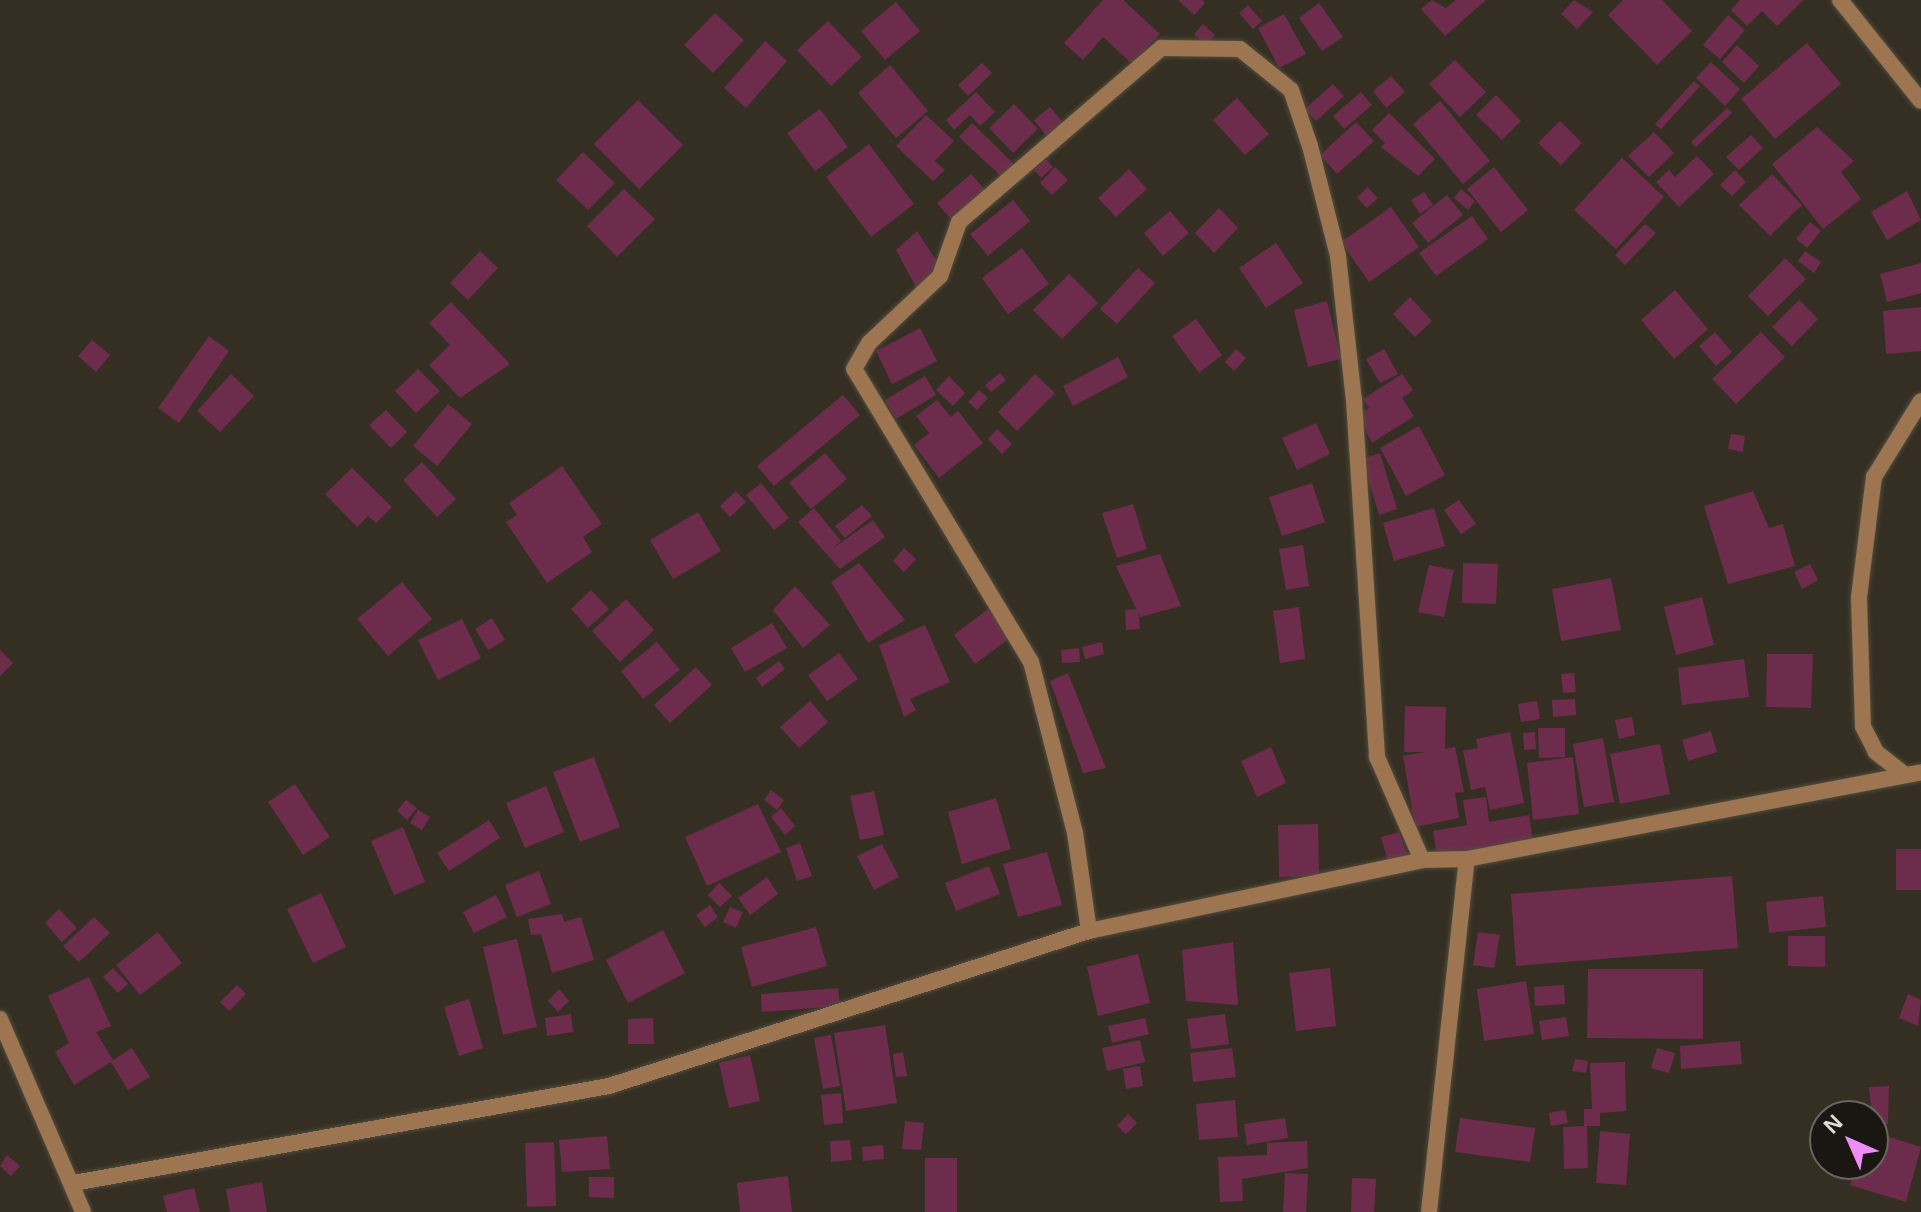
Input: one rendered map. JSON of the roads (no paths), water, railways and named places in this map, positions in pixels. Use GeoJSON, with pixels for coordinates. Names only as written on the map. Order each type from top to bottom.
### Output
{"type":"FeatureCollection","features":[{"type":"Feature","properties":{"kind":"street"},"geometry":{"type":"LineString","coordinates":[[1840,0],[1921,101]]}},
{"type":"Feature","properties":{"kind":"street"},"geometry":{"type":"LineString","coordinates":[[1089,931],[1075,833],[1031,662],[854,369],[869,343],[940,276],[959,222],[1161,48],[1240,49],[1291,90],[1310,146],[1338,256],[1354,400],[1377,757],[1422,860]]}},
{"type":"Feature","properties":{"kind":"street"},"geometry":{"type":"LineString","coordinates":[[1912,773],[1876,752],[1863,727],[1859,597],[1874,477],[1921,401]]}},
{"type":"Feature","properties":{"kind":"street"},"geometry":{"type":"LineString","coordinates":[[74,1183],[609,1086],[1089,931],[1422,860],[1467,859],[1912,773]]}},
{"type":"Feature","properties":{"kind":"street"},"geometry":{"type":"LineString","coordinates":[[1429,1212],[1467,859]]}},
{"type":"Feature","properties":{"kind":"street"},"geometry":{"type":"LineString","coordinates":[[0,1019],[74,1183],[83,1212]]}}]}
